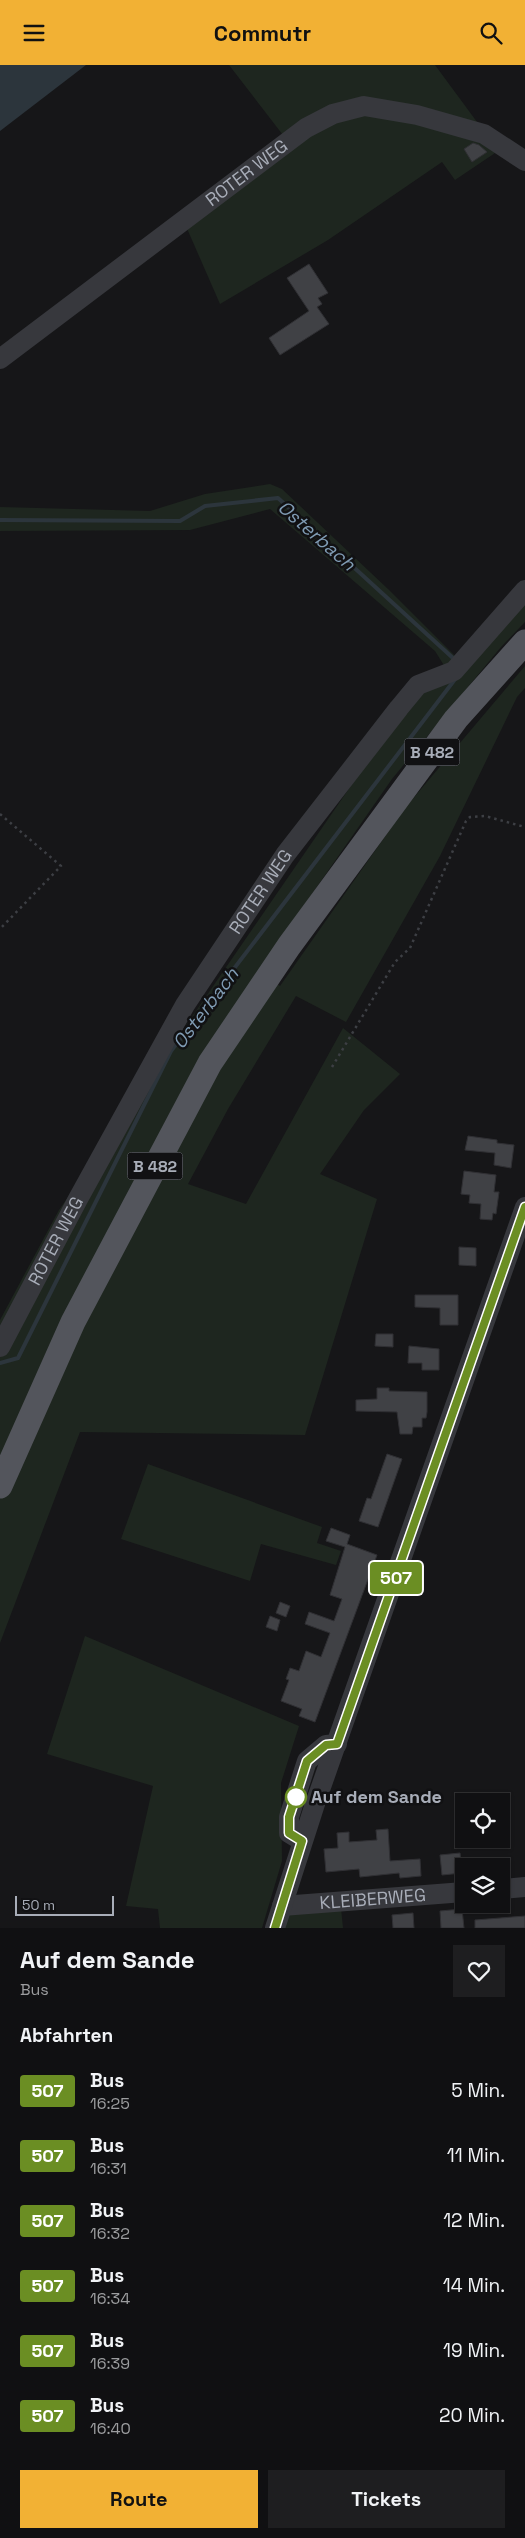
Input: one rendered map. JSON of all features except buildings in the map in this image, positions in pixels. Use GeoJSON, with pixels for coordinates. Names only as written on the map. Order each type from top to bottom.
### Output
{"type":"FeatureCollection","features":[{"type":"Feature","properties":{"kind":"main road","name":"B 482"},"geometry":{"type":"LineString","coordinates":[[0,1486],[73,1322],[210,1063],[295,938],[456,719],[525,642]]}},
{"type":"Feature","properties":{"kind":"street","name":"ROTER WEG"},"geometry":{"type":"LineString","coordinates":[[0,359],[306,128],[333,114],[364,106],[417,115],[484,134],[525,161]]}},
{"type":"Feature","properties":{"kind":"street","name":"ROTER WEG"},"geometry":{"type":"LineString","coordinates":[[0,1347],[78,1199],[186,1005],[285,855],[398,708],[418,685],[454,671],[525,590]]}},
{"type":"Feature","properties":{"kind":"street"},"geometry":{"type":"LineString","coordinates":[[275,1928],[302,1841],[525,1207]]}},
{"type":"Feature","properties":{"kind":"street"},"geometry":{"type":"LineString","coordinates":[[510,1888],[525,1887]]}},
{"type":"Feature","properties":{"kind":"street","name":"KLEIBERWEG"},"geometry":{"type":"LineString","coordinates":[[282,1906],[455,1893]]}},
{"type":"Feature","properties":{"kind":"path"},"geometry":{"type":"LineString","coordinates":[[0,814],[61,866],[0,929]]}},
{"type":"Feature","properties":{"kind":"path"},"geometry":{"type":"LineString","coordinates":[[332,1067],[395,962],[410,948],[466,821],[470,817],[485,817],[525,827]]}},
{"type":"Feature","properties":{"kind":"shaded area"},"geometry":{"type":"Polygon","coordinates":[[[0,65],[86,65],[0,131],[0,65]]]}},
{"type":"Feature","properties":{"kind":"shaded area"},"geometry":{"type":"Polygon","coordinates":[[[229,65],[435,65],[480,126],[369,102],[286,139],[229,65]]]}},
{"type":"Feature","properties":{"kind":"shaded area"},"geometry":{"type":"Polygon","coordinates":[[[367,108],[501,149],[455,180],[442,162],[328,240],[220,304],[185,224],[309,130],[367,108]]]}},
{"type":"Feature","properties":{"kind":"shaded area"},"geometry":{"type":"Polygon","coordinates":[[[270,484],[282,489],[388,589],[464,665],[525,596],[525,622],[501,647],[392,779],[259,970],[280,986],[405,808],[525,666],[525,688],[517,697],[440,856],[346,1022],[296,996],[228,1109],[188,1184],[246,1204],[343,1028],[400,1074],[364,1110],[320,1174],[377,1199],[305,1435],[80,1432],[0,1643],[0,1320],[59,1210],[410,700],[450,675],[435,651],[270,509],[190,530],[0,531],[0,507],[150,511],[205,494],[270,484]]]}},
{"type":"Feature","properties":{"kind":"shaded area"},"geometry":{"type":"Polygon","coordinates":[[[148,1464],[322,1527],[317,1543],[341,1551],[336,1565],[261,1544],[250,1581],[121,1539],[148,1464]]]}},
{"type":"Feature","properties":{"kind":"shaded area"},"geometry":{"type":"Polygon","coordinates":[[[85,1636],[299,1726],[281,1783],[282,1861],[262,1928],[160,1928],[158,1909],[126,1906],[153,1786],[47,1754],[85,1636]]]}},
{"type":"Feature","properties":{"kind":"shaded area"},"geometry":{"type":"Polygon","coordinates":[[[341,1908],[343,1928],[280,1928],[286,1913],[341,1908]]]}},
{"type":"Feature","properties":{"kind":"waterway","name":"Osterbach"},"geometry":{"type":"LineString","coordinates":[[0,520],[180,521],[205,506],[278,498],[454,659]]}},
{"type":"Feature","properties":{"kind":"waterway","name":"Osterbach"},"geometry":{"type":"LineString","coordinates":[[0,1363],[18,1358],[171,1051],[456,678]]}},
{"type":"Feature","properties":{"kind":"bus line","name":"507"},"geometry":{"type":"LineString","coordinates":[[275,1928],[302,1841],[289,1833],[289,1817],[307,1761],[326,1745],[337,1744],[525,1207]]}},
{"type":"Feature","properties":{"kind":"place","name":"Auf dem Sande"},"geometry":{"type":"Point","coordinates":[296,1797]}}]}
